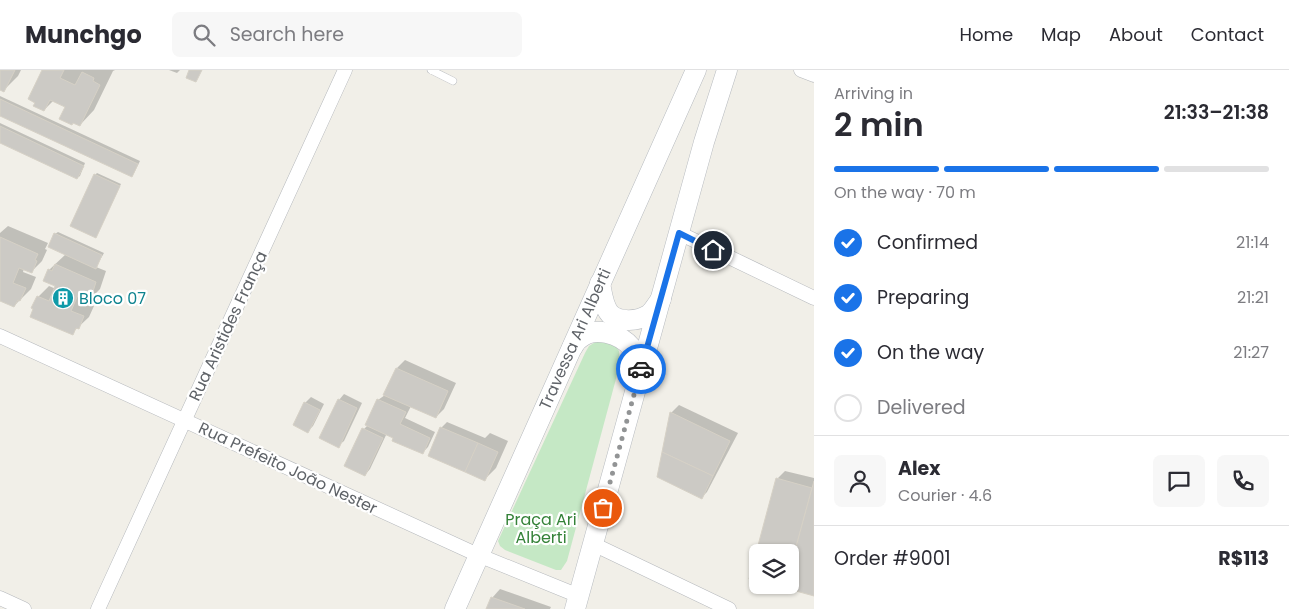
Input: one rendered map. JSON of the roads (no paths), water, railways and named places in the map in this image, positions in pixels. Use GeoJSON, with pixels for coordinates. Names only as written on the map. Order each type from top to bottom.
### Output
{"type":"FeatureCollection","features":[{"type":"Feature","properties":{"kind":"main road","name":"Travessa Ari Alberti"},"geometry":{"type":"LineString","coordinates":[[455,609],[696,70]]}},
{"type":"Feature","properties":{"kind":"main road"},"geometry":{"type":"LineString","coordinates":[[577,602],[704,142],[727,70]]}},
{"type":"Feature","properties":{"kind":"main road"},"geometry":{"type":"LineString","coordinates":[[600,283],[604,302],[610,314],[623,320],[636,320],[650,314],[661,299]]}},
{"type":"Feature","properties":{"kind":"main road"},"geometry":{"type":"LineString","coordinates":[[572,348],[580,337],[594,332],[608,333],[622,339],[632,349],[638,362],[639,376]]}},
{"type":"Feature","properties":{"kind":"street","name":"Rua Aristides França"},"geometry":{"type":"LineString","coordinates":[[98,609],[345,70]]}},
{"type":"Feature","properties":{"kind":"street"},"geometry":{"type":"LineString","coordinates":[[801,70],[814,75]]}},
{"type":"Feature","properties":{"kind":"street"},"geometry":{"type":"LineString","coordinates":[[679,233],[814,298]]}},
{"type":"Feature","properties":{"kind":"street","name":"Rua Prefeito João Nester"},"geometry":{"type":"LineString","coordinates":[[0,336],[577,602]]}},
{"type":"Feature","properties":{"kind":"street"},"geometry":{"type":"LineString","coordinates":[[593,544],[729,609]]}},
{"type":"Feature","properties":{"kind":"street"},"geometry":{"type":"LineString","coordinates":[[0,598],[24,609]]}},
{"type":"Feature","properties":{"kind":"lane"},"geometry":{"type":"LineString","coordinates":[[431,70],[453,81]]}},
{"type":"Feature","properties":{"kind":"place","name":"Bloco 07"},"geometry":{"type":"Point","coordinates":[63,298]}},
{"type":"Feature","properties":{"kind":"park label","name":"Praça Ari Alberti"},"geometry":{"type":"Point","coordinates":[541,528]}}]}
